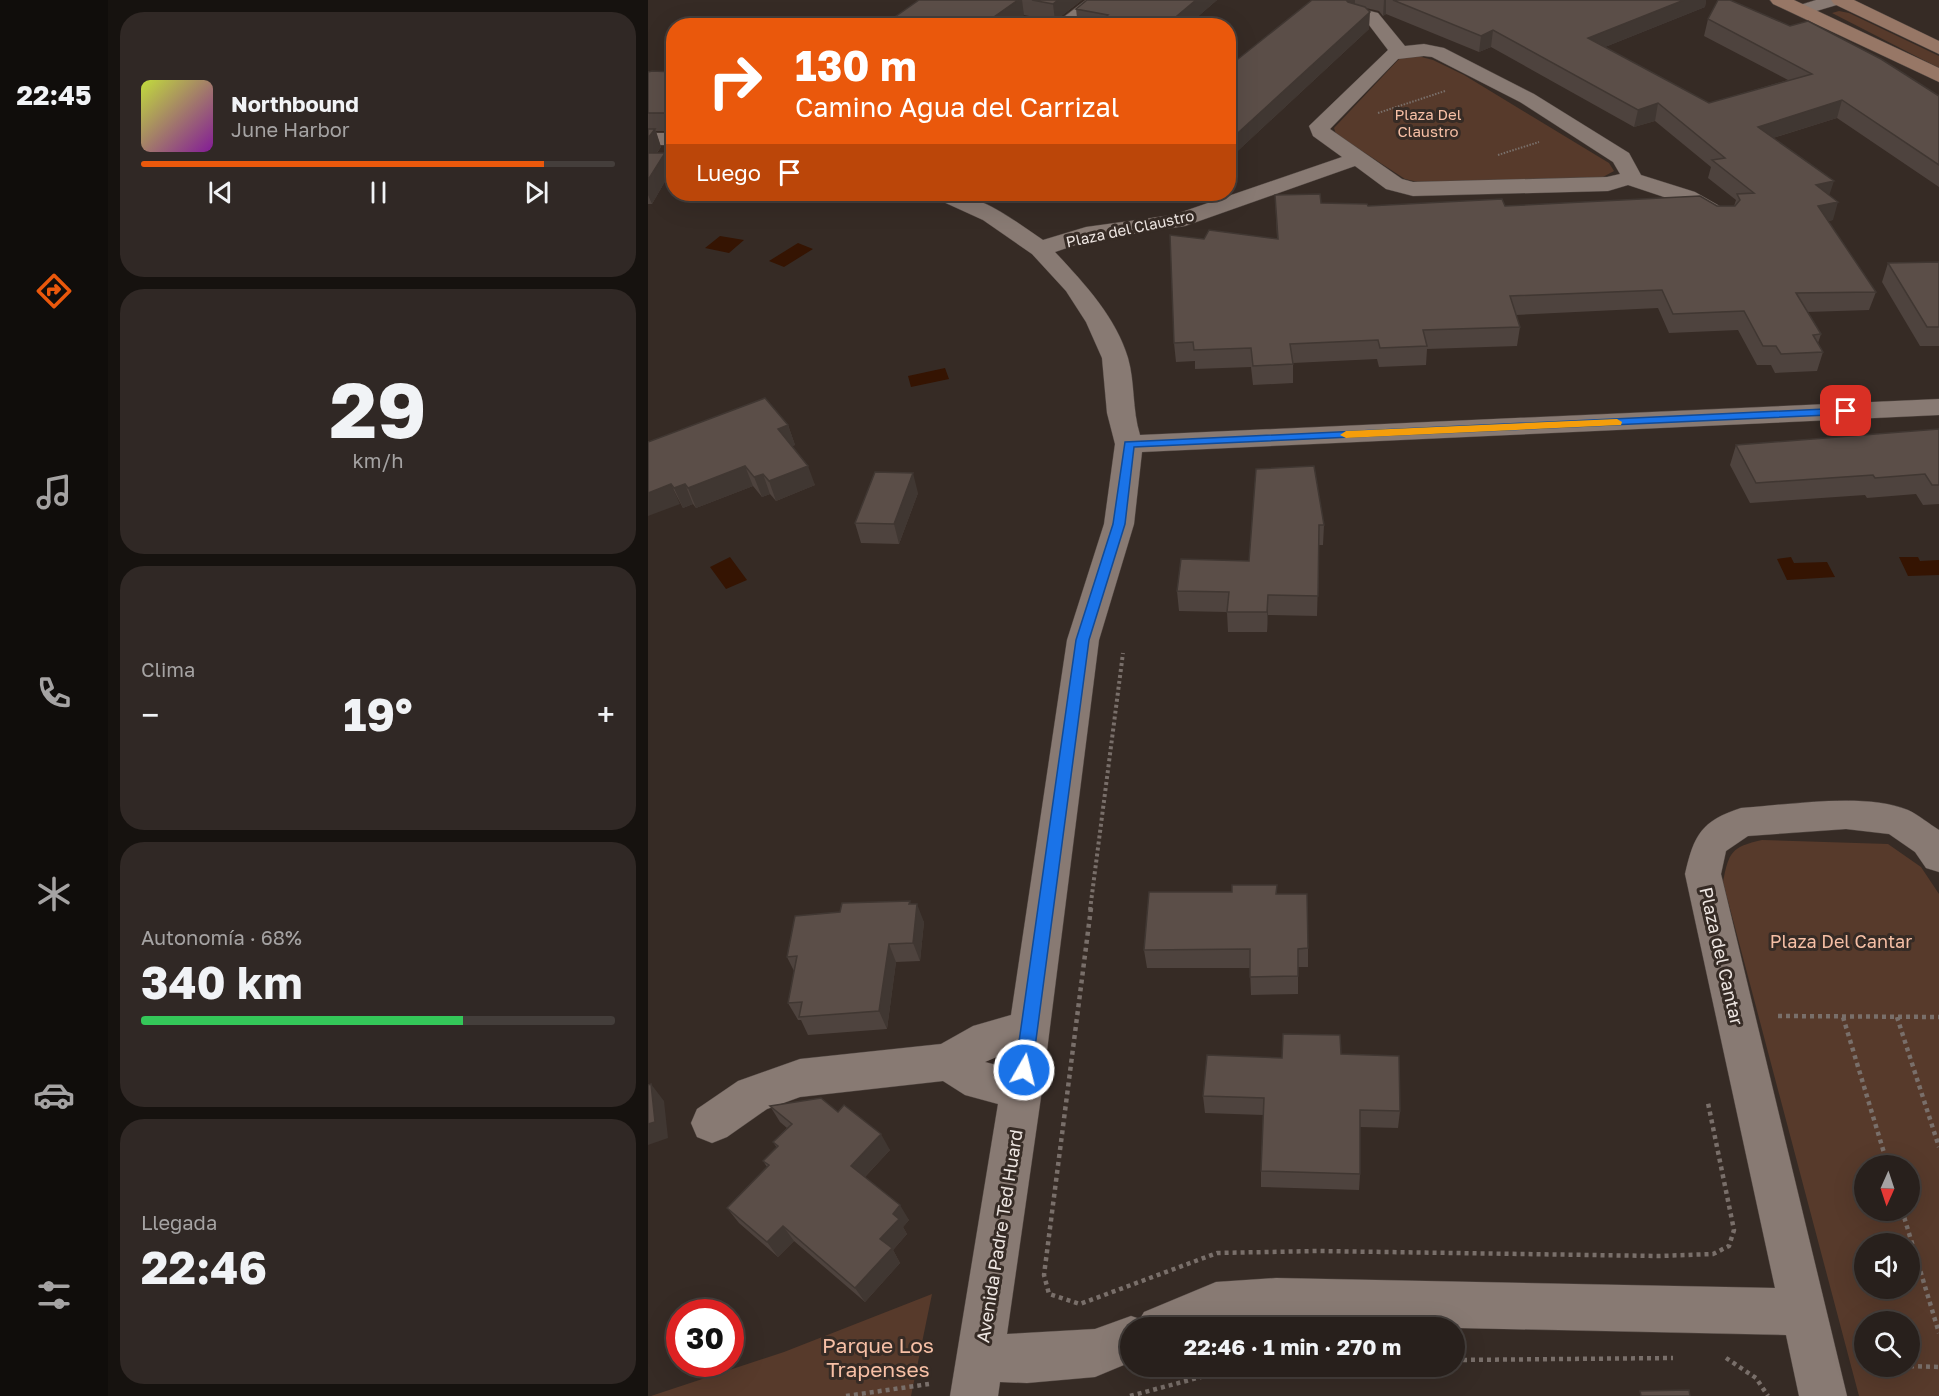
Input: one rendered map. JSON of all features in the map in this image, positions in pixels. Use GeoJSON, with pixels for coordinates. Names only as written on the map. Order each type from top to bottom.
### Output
{"type":"FeatureCollection","features":[{"type":"Feature","properties":{"kind":"main road"},"geometry":{"type":"LineString","coordinates":[[1779,0],[1939,76]]}},
{"type":"Feature","properties":{"kind":"main road"},"geometry":{"type":"LineString","coordinates":[[1840,0],[1939,48]]}},
{"type":"Feature","properties":{"kind":"street"},"geometry":{"type":"LineString","coordinates":[[1072,18],[1098,0]]}},
{"type":"Feature","properties":{"kind":"street"},"geometry":{"type":"LineString","coordinates":[[1803,10],[1834,0]]}},
{"type":"Feature","properties":{"kind":"street"},"geometry":{"type":"LineString","coordinates":[[1354,12],[1372,17],[1400,52]]}},
{"type":"Feature","properties":{"kind":"street"},"geometry":{"type":"LineString","coordinates":[[1629,178],[1631,173],[1621,158],[1576,128],[1487,76],[1437,52],[1400,52],[1391,56],[1319,126],[1320,132],[1394,184],[1426,190],[1608,184],[1629,178],[1687,197],[1722,217]]}},
{"type":"Feature","properties":{"kind":"street"},"geometry":{"type":"LineString","coordinates":[[648,139],[666,139]]}},
{"type":"Feature","properties":{"kind":"street","name":"Plaza del Claustro"},"geometry":{"type":"LineString","coordinates":[[1236,201],[1356,159]]}},
{"type":"Feature","properties":{"kind":"street","name":"Avenida Padre Ted Huard"},"geometry":{"type":"LineString","coordinates":[[961,201],[992,215],[1040,249],[1075,287],[1098,322],[1114,358],[1120,413],[1129,444],[1119,524],[1083,640],[1021,1090],[977,1374]]}},
{"type":"Feature","properties":{"kind":"street","name":"Plaza del Claustro"},"geometry":{"type":"LineString","coordinates":[[1040,249],[1098,232],[1177,221],[1235,201]]}},
{"type":"Feature","properties":{"kind":"street"},"geometry":{"type":"LineString","coordinates":[[1129,444],[1939,407]]}},
{"type":"Feature","properties":{"kind":"street","name":"Plaza del Cantar"},"geometry":{"type":"LineString","coordinates":[[1823,1396],[1703,874],[1710,843],[1741,822],[1846,815],[1897,821],[1928,842],[1939,857]]}},
{"type":"Feature","properties":{"kind":"street"},"geometry":{"type":"LineString","coordinates":[[712,1123],[753,1095],[800,1078],[947,1062],[987,1039],[1029,1029]]}},
{"type":"Feature","properties":{"kind":"street"},"geometry":{"type":"LineString","coordinates":[[947,1062],[980,1081],[1021,1090]]}},
{"type":"Feature","properties":{"kind":"street"},"geometry":{"type":"LineString","coordinates":[[1187,1317],[1216,1305],[1276,1301],[1803,1312]]}},
{"type":"Feature","properties":{"kind":"street"},"geometry":{"type":"LineString","coordinates":[[977,1374],[1027,1359],[1095,1353],[1120,1343]]}},
{"type":"Feature","properties":{"kind":"path"},"geometry":{"type":"LineString","coordinates":[[1327,117],[1350,122],[1487,76]]}},
{"type":"Feature","properties":{"kind":"path"},"geometry":{"type":"LineString","coordinates":[[1124,648],[1044,1275],[1049,1294],[1080,1304],[1216,1254],[1317,1251],[1659,1256],[1713,1254],[1729,1246],[1734,1230],[1707,1095]]}},
{"type":"Feature","properties":{"kind":"path"},"geometry":{"type":"LineString","coordinates":[[1736,1016],[1939,1017]]}},
{"type":"Feature","properties":{"kind":"path"},"geometry":{"type":"LineString","coordinates":[[1843,1017],[1885,1155]]}},
{"type":"Feature","properties":{"kind":"path"},"geometry":{"type":"LineString","coordinates":[[1897,1017],[1939,1147]]}},
{"type":"Feature","properties":{"kind":"path"},"geometry":{"type":"LineString","coordinates":[[1905,1221],[1939,1333]]}},
{"type":"Feature","properties":{"kind":"path"},"geometry":{"type":"LineString","coordinates":[[1465,1360],[1678,1358]]}},
{"type":"Feature","properties":{"kind":"path"},"geometry":{"type":"LineString","coordinates":[[1713,1358],[1725,1358],[1744,1367],[1766,1390],[1768,1396]]}},
{"type":"Feature","properties":{"kind":"path"},"geometry":{"type":"LineString","coordinates":[[1920,1366],[1939,1367]]}},
{"type":"Feature","properties":{"kind":"path"},"geometry":{"type":"LineString","coordinates":[[846,1396],[977,1374]]}},
{"type":"Feature","properties":{"kind":"path"},"geometry":{"type":"LineString","coordinates":[[1130,1396],[1201,1377]]}},
{"type":"Feature","properties":{"kind":"green space"},"geometry":{"type":"Polygon","coordinates":[[[1839,11],[1849,13],[1939,56],[1939,68],[1832,13],[1839,11]]]}},
{"type":"Feature","properties":{"kind":"green space","name":"Plaza Del Claustro"},"geometry":{"type":"Polygon","coordinates":[[[1414,55],[1433,60],[1464,75],[1609,163],[1614,171],[1603,177],[1422,183],[1405,179],[1336,134],[1334,128],[1400,58],[1414,55]]]}},
{"type":"Feature","properties":{"kind":"green space","name":"Plaza Del Cantar"},"geometry":{"type":"Polygon","coordinates":[[[1762,840],[1888,844],[1921,867],[1939,894],[1939,1396],[1859,1396],[1723,882],[1730,857],[1733,852],[1744,845],[1762,840]]]}},
{"type":"Feature","properties":{"kind":"green space","name":"Parque Los Trapenses"},"geometry":{"type":"Polygon","coordinates":[[[932,1294],[911,1396],[651,1396],[708,1377],[744,1377],[744,1365],[932,1294]]]}},
{"type":"Feature","properties":{"kind":"shaded area"},"geometry":{"type":"Polygon","coordinates":[[[720,236],[744,240],[729,253],[705,248],[720,236]]]}},
{"type":"Feature","properties":{"kind":"shaded area"},"geometry":{"type":"Polygon","coordinates":[[[798,243],[813,249],[784,267],[769,261],[798,243]]]}},
{"type":"Feature","properties":{"kind":"shaded area"},"geometry":{"type":"Polygon","coordinates":[[[945,368],[949,379],[911,387],[908,376],[945,368]]]}},
{"type":"Feature","properties":{"kind":"shaded area"},"geometry":{"type":"Polygon","coordinates":[[[730,557],[747,580],[726,589],[710,567],[730,557]]]}},
{"type":"Feature","properties":{"kind":"shaded area"},"geometry":{"type":"Polygon","coordinates":[[[1791,557],[1794,563],[1827,562],[1835,577],[1787,580],[1777,559],[1791,557]]]}},
{"type":"Feature","properties":{"kind":"shaded area"},"geometry":{"type":"Polygon","coordinates":[[[1899,557],[1918,557],[1920,561],[1939,560],[1939,575],[1908,576],[1899,557]]]}},
{"type":"Feature","properties":{"kind":"building"},"geometry":{"type":"Polygon","coordinates":[[[919,0],[1018,0],[992,18],[893,18],[919,0]]]}},
{"type":"Feature","properties":{"kind":"building"},"geometry":{"type":"Polygon","coordinates":[[[1032,0],[1058,0],[1053,4],[1032,0]]]}},
{"type":"Feature","properties":{"kind":"building"},"geometry":{"type":"Polygon","coordinates":[[[1087,0],[1196,0],[1175,18],[1104,18],[1108,15],[1076,9],[1087,0]]]}},
{"type":"Feature","properties":{"kind":"building"},"geometry":{"type":"Polygon","coordinates":[[[1312,0],[1346,0],[1365,7],[1370,12],[1236,135],[1236,61],[1312,0]]]}},
{"type":"Feature","properties":{"kind":"building"},"geometry":{"type":"Polygon","coordinates":[[[1393,0],[1684,0],[1588,38],[1709,103],[1812,74],[1708,19],[1718,0],[1730,0],[1790,26],[1808,21],[1881,59],[1939,96],[1939,165],[1842,100],[1758,127],[1834,181],[1816,185],[1838,202],[1818,206],[1876,292],[1796,293],[1821,334],[1813,335],[1823,352],[1781,354],[1776,346],[1763,346],[1744,311],[1673,314],[1662,290],[1510,296],[1520,327],[1423,330],[1427,346],[1380,348],[1378,340],[1290,344],[1293,364],[1253,366],[1251,348],[1194,350],[1193,342],[1174,343],[1170,235],[1204,239],[1209,230],[1278,239],[1275,195],[1320,194],[1321,203],[1367,204],[1368,206],[1502,199],[1505,206],[1700,196],[1717,206],[1735,206],[1740,200],[1737,194],[1754,193],[1712,160],[1725,158],[1658,103],[1638,110],[1493,30],[1481,36],[1393,0]]]}},
{"type":"Feature","properties":{"kind":"building"},"geometry":{"type":"Polygon","coordinates":[[[648,72],[666,72],[666,113],[648,113],[648,72]]]}},
{"type":"Feature","properties":{"kind":"building"},"geometry":{"type":"Polygon","coordinates":[[[648,129],[655,129],[648,138],[648,129]]]}},
{"type":"Feature","properties":{"kind":"building"},"geometry":{"type":"Polygon","coordinates":[[[648,153],[665,153],[648,180],[648,153]]]}},
{"type":"Feature","properties":{"kind":"building"},"geometry":{"type":"Polygon","coordinates":[[[1939,262],[1939,327],[1927,327],[1888,263],[1939,262]]]}},
{"type":"Feature","properties":{"kind":"building"},"geometry":{"type":"Polygon","coordinates":[[[765,398],[788,425],[778,429],[808,466],[769,481],[763,474],[754,477],[745,466],[688,488],[685,484],[674,488],[671,484],[648,493],[648,442],[765,398]]]}},
{"type":"Feature","properties":{"kind":"building"},"geometry":{"type":"Polygon","coordinates":[[[1939,429],[1939,485],[1932,485],[1925,474],[1756,483],[1736,445],[1939,429]]]}},
{"type":"Feature","properties":{"kind":"building"},"geometry":{"type":"Polygon","coordinates":[[[1314,466],[1324,525],[1319,525],[1318,596],[1268,595],[1267,612],[1227,612],[1229,592],[1177,591],[1181,559],[1249,561],[1256,469],[1314,466]]]}},
{"type":"Feature","properties":{"kind":"building"},"geometry":{"type":"Polygon","coordinates":[[[875,472],[913,473],[894,524],[855,523],[875,472]]]}},
{"type":"Feature","properties":{"kind":"building"},"geometry":{"type":"Polygon","coordinates":[[[1232,885],[1277,885],[1276,894],[1307,894],[1308,948],[1298,949],[1298,976],[1250,977],[1250,949],[1144,950],[1149,892],[1232,892],[1232,885]]]}},
{"type":"Feature","properties":{"kind":"building"},"geometry":{"type":"Polygon","coordinates":[[[910,901],[909,904],[917,904],[913,943],[889,944],[879,1011],[799,1017],[802,1002],[788,1003],[797,956],[787,957],[795,916],[840,912],[842,903],[910,901]]]}},
{"type":"Feature","properties":{"kind":"building"},"geometry":{"type":"Polygon","coordinates":[[[1283,1034],[1340,1035],[1341,1054],[1399,1056],[1400,1111],[1360,1110],[1360,1174],[1261,1171],[1264,1098],[1203,1096],[1207,1055],[1282,1058],[1283,1034]]]}},
{"type":"Feature","properties":{"kind":"building"},"geometry":{"type":"Polygon","coordinates":[[[651,1084],[655,1122],[648,1124],[648,1085],[651,1084]]]}},
{"type":"Feature","properties":{"kind":"building"},"geometry":{"type":"Polygon","coordinates":[[[821,1098],[838,1112],[844,1105],[881,1134],[851,1166],[900,1205],[893,1214],[899,1219],[880,1239],[892,1248],[855,1288],[783,1226],[767,1242],[727,1208],[769,1165],[763,1161],[778,1146],[773,1142],[792,1124],[770,1106],[821,1098]]]}},
{"type":"Feature","properties":{"kind":"building"},"geometry":{"type":"Polygon","coordinates":[[[1689,1390],[1690,1396],[1641,1396],[1640,1391],[1689,1390]]]}},
{"type":"Feature","properties":{"kind":"slow traffic"},"geometry":{"type":"LineString","coordinates":[[1346,435],[1617,422]]}},
{"type":"Feature","properties":{"kind":"route"},"geometry":{"type":"LineString","coordinates":[[1024,1070],[1083,640],[1119,524],[1129,444],[1846,411]]}}]}
